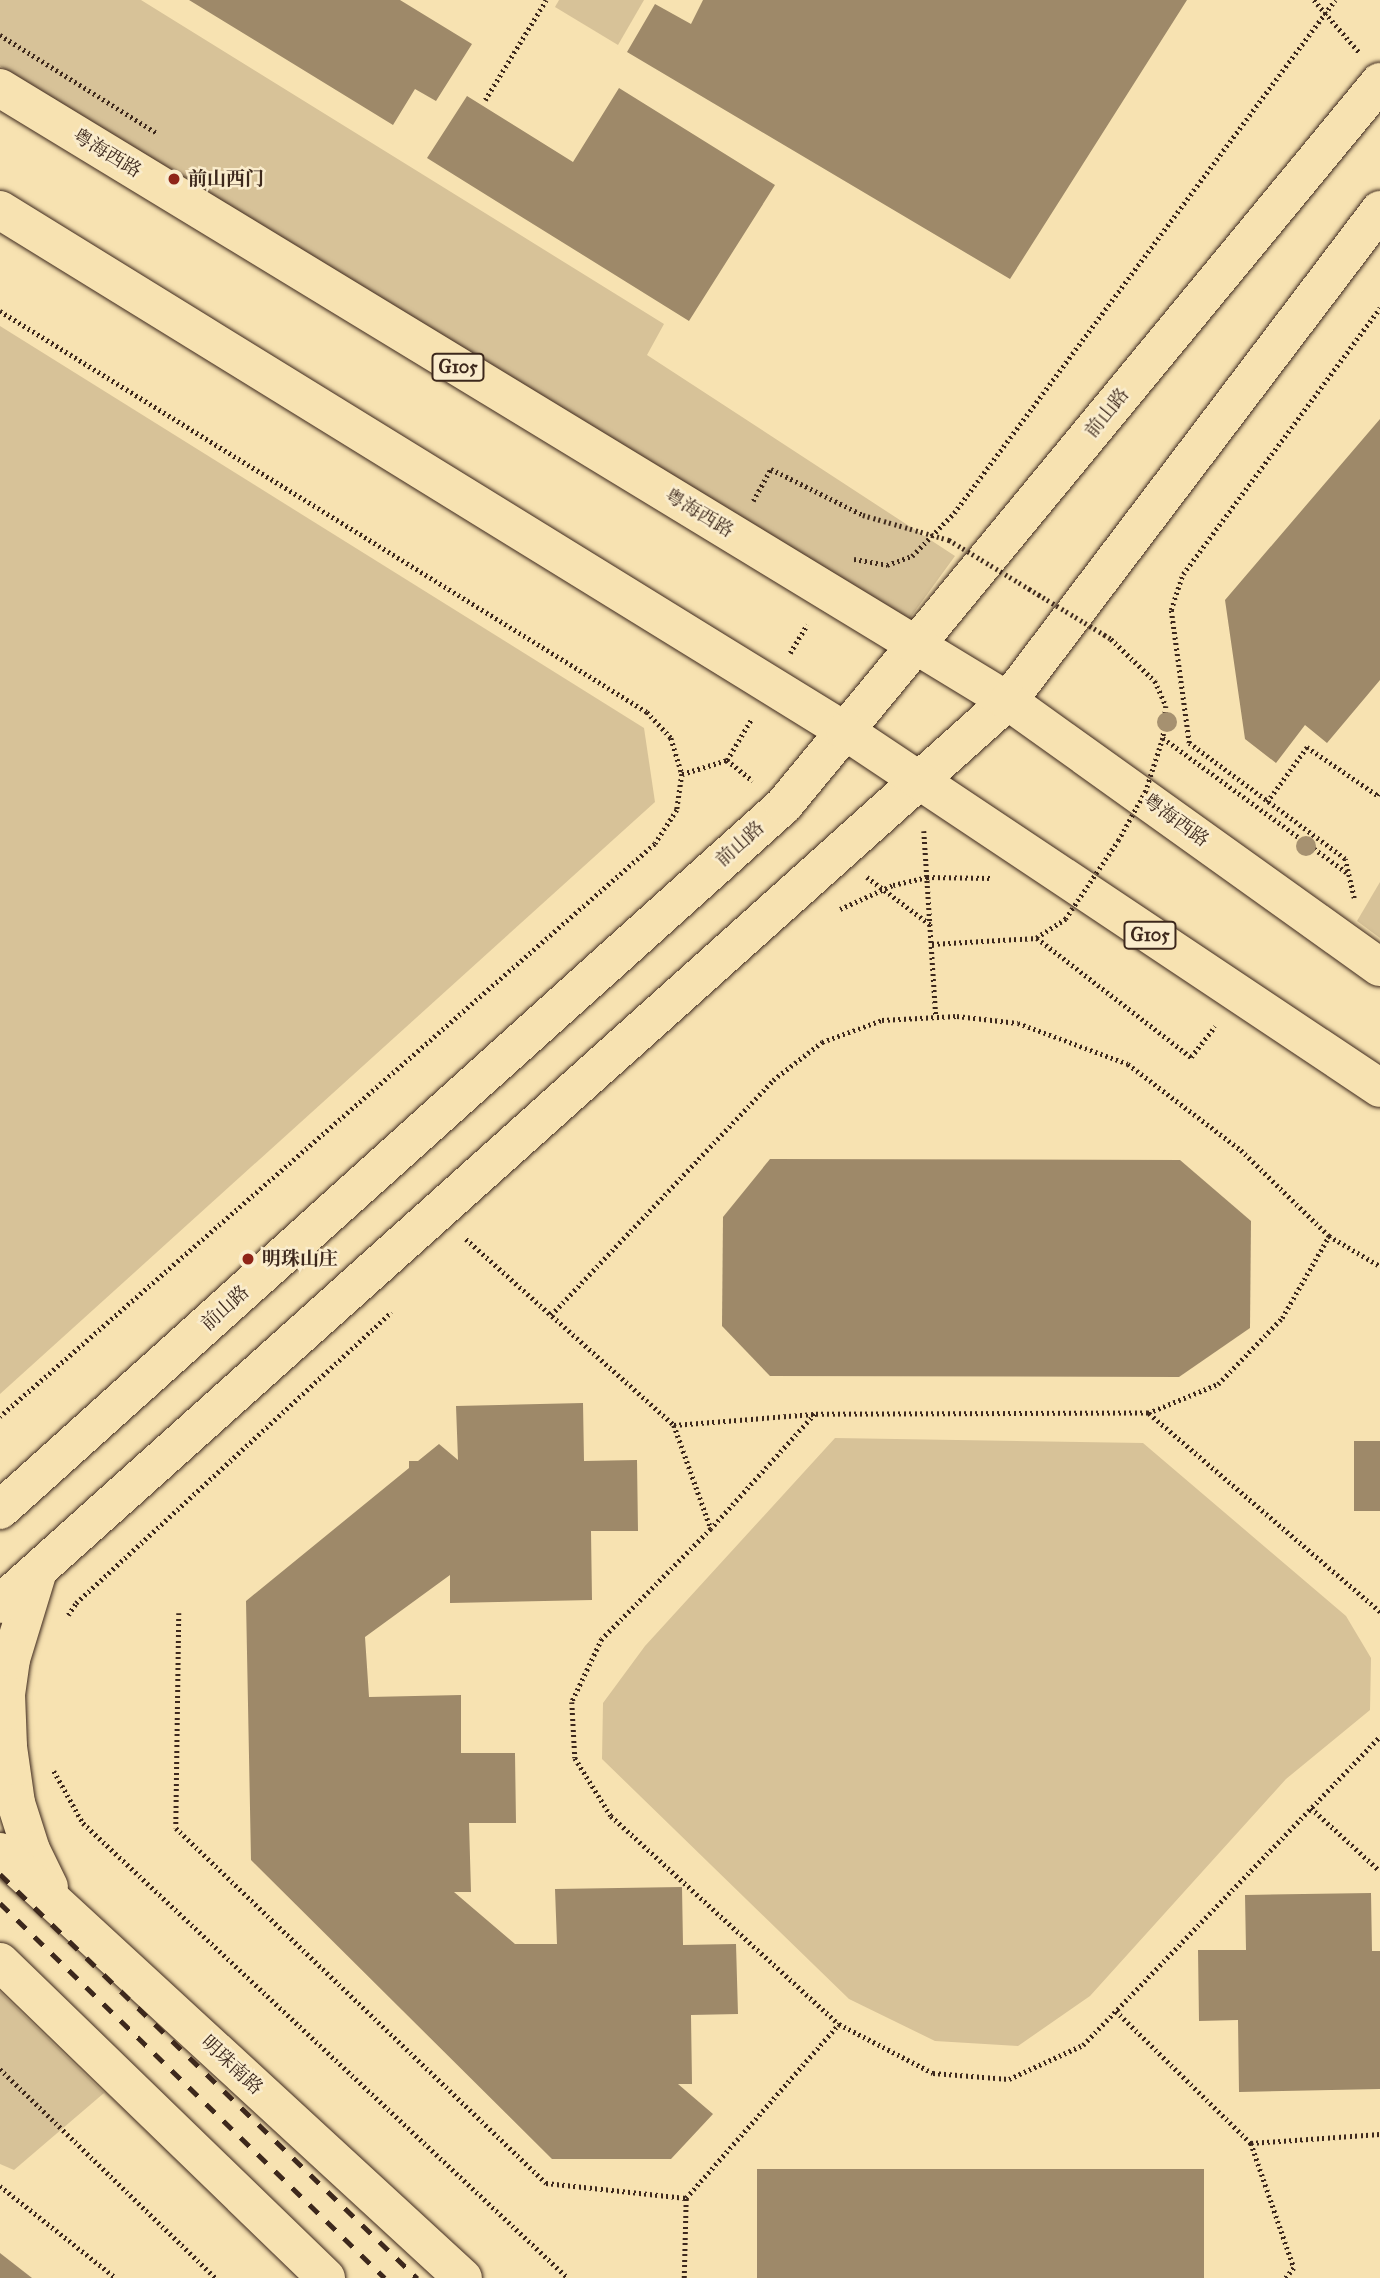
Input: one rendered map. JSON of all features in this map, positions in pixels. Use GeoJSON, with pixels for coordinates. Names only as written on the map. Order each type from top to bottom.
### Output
{"type":"FeatureCollection","features":[{"type":"Feature","properties":{"kind":"main road","name":"前山路"},"geometry":{"type":"LineString","coordinates":[[0,1510],[784,805],[915,645],[1372,70]]}},
{"type":"Feature","properties":{"kind":"main road","name":"粤海西路"},"geometry":{"type":"LineString","coordinates":[[0,88],[1008,701],[1380,967]]}},
{"type":"Feature","properties":{"kind":"main road","name":"G105"},"geometry":{"type":"LineString","coordinates":[[0,210],[845,731],[1380,1088]]}},
{"type":"Feature","properties":{"kind":"main road"},"geometry":{"type":"LineString","coordinates":[[0,1604],[921,782],[1008,701],[1380,210]]}},
{"type":"Feature","properties":{"kind":"main road"},"geometry":{"type":"LineString","coordinates":[[41,1567],[18,1625],[11,1659],[6,1694],[8,1747],[16,1803],[30,1850],[68,1915]]}},
{"type":"Feature","properties":{"kind":"main road","name":"明珠南路"},"geometry":{"type":"LineString","coordinates":[[0,1852],[463,2278]]}},
{"type":"Feature","properties":{"kind":"main road"},"geometry":{"type":"LineString","coordinates":[[0,1962],[326,2278]]}},
{"type":"Feature","properties":{"kind":"main road"},"geometry":{"type":"LineString","coordinates":[[0,1975],[42,2003]]}},
{"type":"Feature","properties":{"kind":"path"},"geometry":{"type":"LineString","coordinates":[[485,100],[546,0]]}},
{"type":"Feature","properties":{"kind":"path"},"geometry":{"type":"LineString","coordinates":[[1314,0],[1372,70]]}},
{"type":"Feature","properties":{"kind":"path"},"geometry":{"type":"LineString","coordinates":[[845,557],[887,565],[912,555],[954,513],[1335,0]]}},
{"type":"Feature","properties":{"kind":"path"},"geometry":{"type":"LineString","coordinates":[[0,35],[164,138]]}},
{"type":"Feature","properties":{"kind":"path"},"geometry":{"type":"LineString","coordinates":[[1357,906],[1345,859],[1189,743],[1173,600],[1183,574],[1380,308]]}},
{"type":"Feature","properties":{"kind":"path"},"geometry":{"type":"LineString","coordinates":[[0,311],[646,712],[671,738],[682,774],[677,810],[654,844],[0,1417]]}},
{"type":"Feature","properties":{"kind":"path"},"geometry":{"type":"LineString","coordinates":[[751,504],[771,469],[863,514],[949,540],[1111,639],[1155,681],[1166,706],[1163,738],[1146,791],[1119,840],[1066,919],[1037,938],[932,944]]}},
{"type":"Feature","properties":{"kind":"path"},"geometry":{"type":"LineString","coordinates":[[739,497],[762,511]]}},
{"type":"Feature","properties":{"kind":"path"},"geometry":{"type":"LineString","coordinates":[[1163,738],[1350,875]]}},
{"type":"Feature","properties":{"kind":"path"},"geometry":{"type":"LineString","coordinates":[[1267,802],[1307,747],[1377,795],[1380,791]]}},
{"type":"Feature","properties":{"kind":"path"},"geometry":{"type":"LineString","coordinates":[[921,782],[936,1017]]}},
{"type":"Feature","properties":{"kind":"path"},"geometry":{"type":"LineString","coordinates":[[832,913],[893,885],[927,877],[995,878]]}},
{"type":"Feature","properties":{"kind":"path"},"geometry":{"type":"LineString","coordinates":[[1062,907],[1083,920]]}},
{"type":"Feature","properties":{"kind":"path"},"geometry":{"type":"LineString","coordinates":[[1037,938],[1191,1057],[1224,1014]]}},
{"type":"Feature","properties":{"kind":"path"},"geometry":{"type":"LineString","coordinates":[[551,1315],[773,1080],[822,1042],[882,1020],[936,1017],[1018,1023],[1128,1064],[1241,1150],[1329,1236],[1380,1266]]}},
{"type":"Feature","properties":{"kind":"path"},"geometry":{"type":"LineString","coordinates":[[437,1213],[674,1425],[711,1529]]}},
{"type":"Feature","properties":{"kind":"path"},"geometry":{"type":"LineString","coordinates":[[458,1250],[478,1231]]}},
{"type":"Feature","properties":{"kind":"path"},"geometry":{"type":"LineString","coordinates":[[674,1425],[814,1414],[1148,1413],[1218,1384],[1282,1318],[1329,1236]]}},
{"type":"Feature","properties":{"kind":"path"},"geometry":{"type":"LineString","coordinates":[[62,1625],[76,1603],[398,1305]]}},
{"type":"Feature","properties":{"kind":"path"},"geometry":{"type":"LineString","coordinates":[[1148,1413],[1380,1612]]}},
{"type":"Feature","properties":{"kind":"path"},"geometry":{"type":"LineString","coordinates":[[814,1414],[711,1529],[602,1639],[572,1702],[575,1758],[611,1816],[838,2024],[933,2073],[1009,2079],[1083,2045],[1380,1735]]}},
{"type":"Feature","properties":{"kind":"path"},"geometry":{"type":"LineString","coordinates":[[179,1612],[176,1828],[546,2183],[686,2198]]}},
{"type":"Feature","properties":{"kind":"path"},"geometry":{"type":"LineString","coordinates":[[50,1758],[58,1784],[83,1823],[568,2278]]}},
{"type":"Feature","properties":{"kind":"path"},"geometry":{"type":"LineString","coordinates":[[1311,1808],[1380,1871]]}},
{"type":"Feature","properties":{"kind":"path"},"geometry":{"type":"LineString","coordinates":[[1116,2011],[1251,2143],[1294,2268],[1286,2278]]}},
{"type":"Feature","properties":{"kind":"path"},"geometry":{"type":"LineString","coordinates":[[684,2278],[686,2198],[838,2024]]}},
{"type":"Feature","properties":{"kind":"path"},"geometry":{"type":"LineString","coordinates":[[0,2069],[216,2278]]}},
{"type":"Feature","properties":{"kind":"path"},"geometry":{"type":"LineString","coordinates":[[1251,2143],[1380,2134]]}},
{"type":"Feature","properties":{"kind":"path"},"geometry":{"type":"LineString","coordinates":[[0,2186],[116,2278]]}},
{"type":"Feature","properties":{"kind":"shaded area"},"geometry":{"type":"Polygon","coordinates":[[[0,0],[141,0],[664,324],[647,355],[955,556],[907,622],[0,66],[0,0]]]}},
{"type":"Feature","properties":{"kind":"shaded area"},"geometry":{"type":"Polygon","coordinates":[[[559,0],[644,0],[618,45],[555,7],[559,0]]]}},
{"type":"Feature","properties":{"kind":"shaded area"},"geometry":{"type":"Polygon","coordinates":[[[0,326],[644,728],[655,802],[0,1394],[0,326]]]}},
{"type":"Feature","properties":{"kind":"shaded area"},"geometry":{"type":"Polygon","coordinates":[[[1380,882],[1380,938],[1357,921],[1380,882]]]}},
{"type":"Feature","properties":{"kind":"shaded area"},"geometry":{"type":"Polygon","coordinates":[[[835,1438],[1143,1443],[1346,1616],[1371,1658],[1370,1710],[1286,1779],[1090,1996],[1018,2046],[935,2041],[849,1999],[602,1759],[603,1703],[645,1646],[835,1438]]]}},
{"type":"Feature","properties":{"kind":"shaded area"},"geometry":{"type":"Polygon","coordinates":[[[0,1992],[104,2093],[14,2170],[0,2164],[0,1992]]]}},
{"type":"Feature","properties":{"kind":"building"},"geometry":{"type":"Polygon","coordinates":[[[189,0],[400,0],[472,44],[436,101],[415,89],[393,125],[189,0]]]}},
{"type":"Feature","properties":{"kind":"building"},"geometry":{"type":"Polygon","coordinates":[[[703,0],[1187,0],[1010,279],[627,52],[655,4],[691,24],[703,0]]]}},
{"type":"Feature","properties":{"kind":"building"},"geometry":{"type":"Polygon","coordinates":[[[619,88],[775,185],[689,321],[427,158],[467,96],[573,162],[619,88]]]}},
{"type":"Feature","properties":{"kind":"building"},"geometry":{"type":"Polygon","coordinates":[[[1380,419],[1380,680],[1327,743],[1305,725],[1276,763],[1245,739],[1225,600],[1380,419]]]}},
{"type":"Feature","properties":{"kind":"building"},"geometry":{"type":"Polygon","coordinates":[[[770,1159],[1180,1160],[1251,1221],[1250,1328],[1179,1377],[770,1376],[722,1326],[723,1217],[770,1159]]]}},
{"type":"Feature","properties":{"kind":"building"},"geometry":{"type":"Polygon","coordinates":[[[583,1403],[584,1461],[637,1460],[638,1531],[591,1531],[592,1600],[450,1603],[450,1575],[365,1637],[369,1697],[461,1695],[461,1753],[515,1753],[516,1823],[469,1823],[471,1892],[454,1892],[515,1944],[557,1944],[555,1889],[682,1887],[683,1945],[736,1944],[738,2014],[691,2015],[692,2084],[678,2084],[713,2114],[671,2159],[552,2159],[251,1860],[246,1601],[409,1468],[409,1461],[418,1461],[439,1444],[458,1460],[456,1406],[583,1403]]]}},
{"type":"Feature","properties":{"kind":"building"},"geometry":{"type":"Polygon","coordinates":[[[1354,1441],[1380,1441],[1380,1511],[1354,1511],[1354,1441]]]}},
{"type":"Feature","properties":{"kind":"building"},"geometry":{"type":"Polygon","coordinates":[[[1371,1893],[1372,1951],[1380,1951],[1380,2089],[1239,2092],[1238,2020],[1199,2021],[1198,1950],[1246,1950],[1245,1895],[1371,1893]]]}},
{"type":"Feature","properties":{"kind":"building"},"geometry":{"type":"Polygon","coordinates":[[[757,2169],[1204,2169],[1204,2278],[757,2278],[757,2169]]]}},
{"type":"Feature","properties":{"kind":"building"},"geometry":{"type":"Polygon","coordinates":[[[0,2253],[32,2278],[0,2278],[0,2253]]]}},
{"type":"Feature","properties":{"kind":"railway"},"geometry":{"type":"LineString","coordinates":[[0,1874],[417,2278]]}},
{"type":"Feature","properties":{"kind":"railway"},"geometry":{"type":"LineString","coordinates":[[0,1903],[385,2278]]}},
{"type":"Feature","properties":{"kind":"place","name":"前山西门"},"geometry":{"type":"Point","coordinates":[174,179]}},
{"type":"Feature","properties":{"kind":"place","name":"明珠山庄"},"geometry":{"type":"Point","coordinates":[248,1259]}}]}
